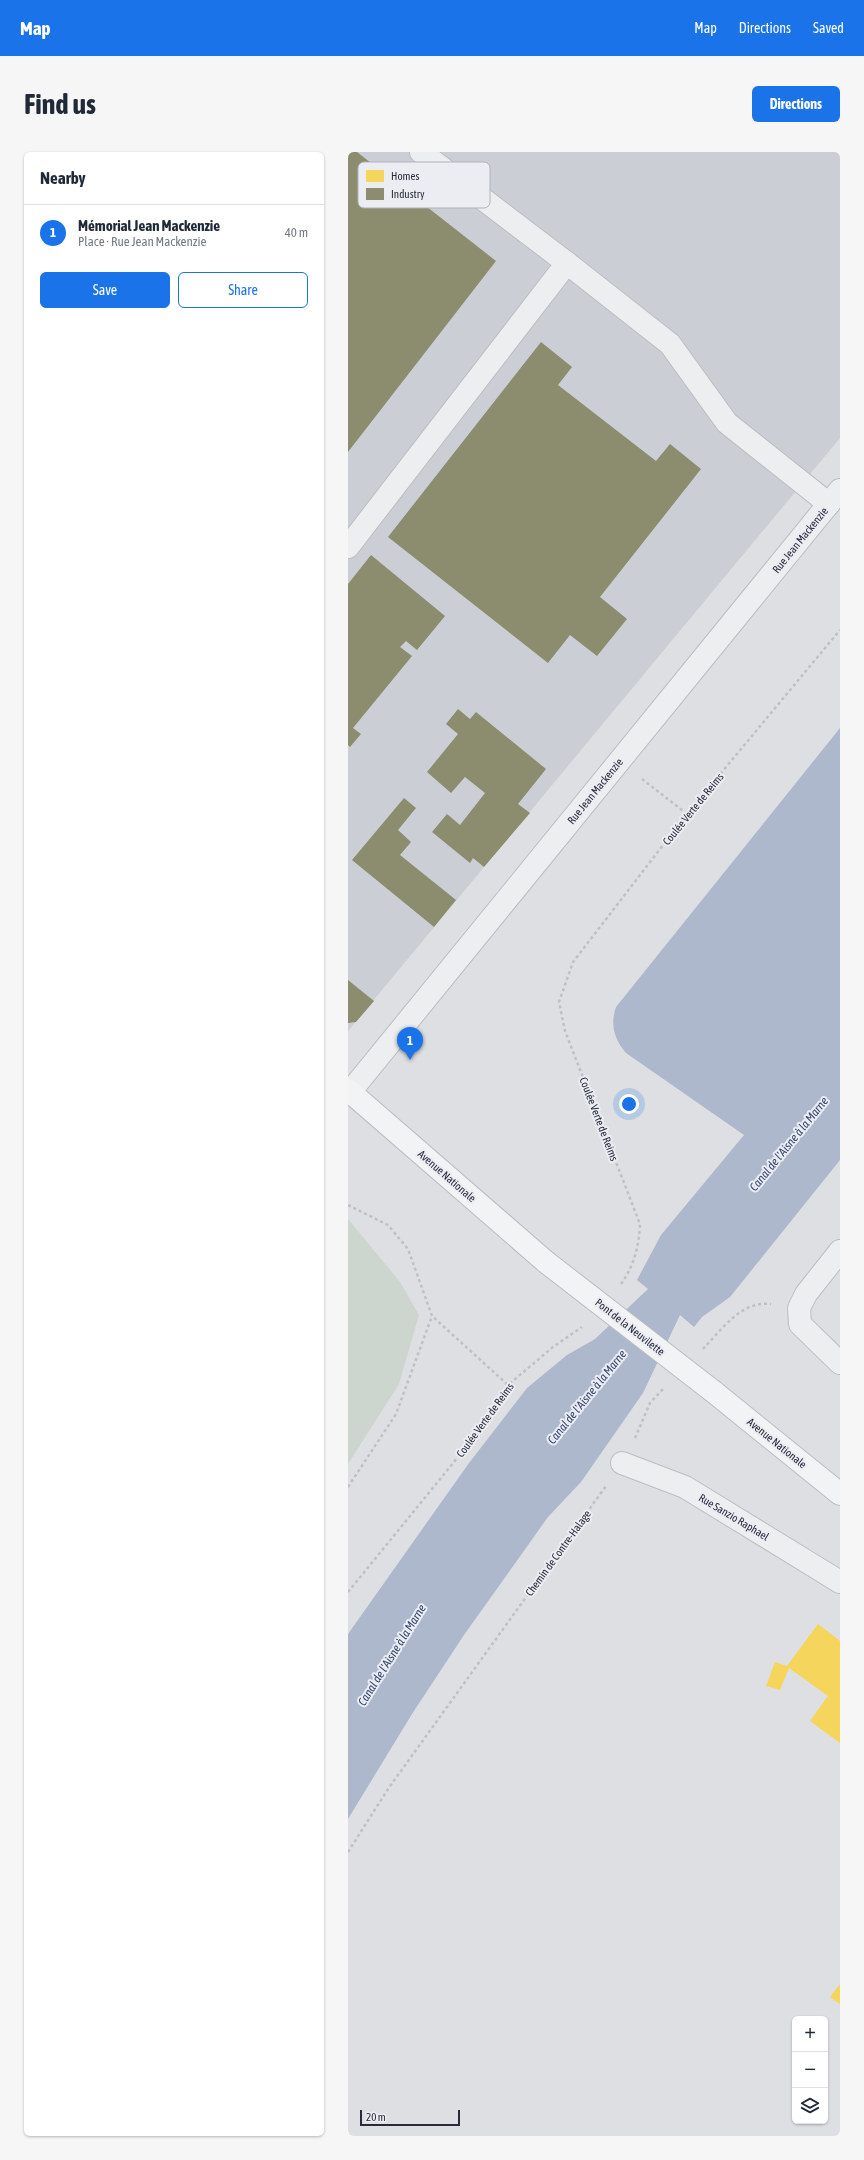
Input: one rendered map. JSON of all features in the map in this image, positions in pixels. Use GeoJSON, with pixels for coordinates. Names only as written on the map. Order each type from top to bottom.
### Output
{"type":"FeatureCollection","features":[{"type":"Feature","properties":{"kind":"main road","name":"Avenue Nationale"},"geometry":{"type":"LineString","coordinates":[[349,1091],[546,1262]]}},
{"type":"Feature","properties":{"kind":"main road","name":"Pont de la Neuvilette"},"geometry":{"type":"LineString","coordinates":[[546,1262],[714,1392]]}},
{"type":"Feature","properties":{"kind":"main road","name":"Avenue Nationale"},"geometry":{"type":"LineString","coordinates":[[714,1392],[840,1494]]}},
{"type":"Feature","properties":{"kind":"street"},"geometry":{"type":"LineString","coordinates":[[420,152],[433,162]]}},
{"type":"Feature","properties":{"kind":"street"},"geometry":{"type":"LineString","coordinates":[[490,205],[670,344],[727,423],[835,497]]}},
{"type":"Feature","properties":{"kind":"street"},"geometry":{"type":"LineString","coordinates":[[348,547],[567,263]]}},
{"type":"Feature","properties":{"kind":"street","name":"Rue Jean Mackenzie"},"geometry":{"type":"LineString","coordinates":[[349,1091],[835,497]]}},
{"type":"Feature","properties":{"kind":"street"},"geometry":{"type":"LineString","coordinates":[[840,1251],[806,1294],[799,1308],[800,1324],[840,1363]]}},
{"type":"Feature","properties":{"kind":"street","name":"Rue Sanzio Raphael"},"geometry":{"type":"LineString","coordinates":[[622,1463],[685,1487],[840,1582]]}},
{"type":"Feature","properties":{"kind":"path","name":"Coulée Verte de Reims"},"geometry":{"type":"LineString","coordinates":[[618,1289],[627,1276],[639,1245],[640,1224],[565,1031],[559,1002],[573,962],[688,814],[840,630]]}},
{"type":"Feature","properties":{"kind":"path"},"geometry":{"type":"LineString","coordinates":[[620,761],[688,814]]}},
{"type":"Feature","properties":{"kind":"path"},"geometry":{"type":"LineString","coordinates":[[348,1205],[388,1225],[408,1249],[432,1316],[508,1385]]}},
{"type":"Feature","properties":{"kind":"path"},"geometry":{"type":"LineString","coordinates":[[700,1352],[739,1312],[762,1303],[799,1308]]}},
{"type":"Feature","properties":{"kind":"path"},"geometry":{"type":"LineString","coordinates":[[348,1487],[396,1414],[432,1316]]}},
{"type":"Feature","properties":{"kind":"path","name":"Coulée Verte de Reims"},"geometry":{"type":"LineString","coordinates":[[348,1592],[454,1462],[508,1385],[552,1347],[588,1323]]}},
{"type":"Feature","properties":{"kind":"path","name":"Chemin de Contre-Halage"},"geometry":{"type":"LineString","coordinates":[[348,1852],[388,1789],[622,1463],[650,1403],[667,1386]]}},
{"type":"Feature","properties":{"kind":"shaded area"},"geometry":{"type":"Polygon","coordinates":[[[348,152],[840,152],[840,438],[348,1031],[348,152]]]}},
{"type":"Feature","properties":{"kind":"shaded area"},"geometry":{"type":"Polygon","coordinates":[[[348,1219],[400,1282],[419,1315],[399,1384],[348,1464],[348,1219]]]}},
{"type":"Feature","properties":{"kind":"water","name":"Canal de l'Aisne à la Marne"},"geometry":{"type":"Polygon","coordinates":[[[840,728],[840,1160],[730,1297],[702,1317],[694,1327],[680,1315],[643,1393],[581,1482],[548,1517],[464,1635],[412,1714],[348,1819],[348,1634],[469,1463],[527,1388],[567,1355],[595,1339],[648,1289],[637,1280],[661,1235],[744,1135],[626,1053],[614,1031],[613,1019],[616,1007],[840,728]]]}},
{"type":"Feature","properties":{"kind":"building: Homes"},"geometry":{"type":"Polygon","coordinates":[[[818,1624],[840,1641],[840,1743],[810,1721],[828,1696],[789,1668],[780,1690],[766,1686],[775,1662],[787,1666],[818,1624]]]}},
{"type":"Feature","properties":{"kind":"building: Homes"},"geometry":{"type":"Polygon","coordinates":[[[840,1984],[840,2004],[830,1997],[840,1984]]]}},
{"type":"Feature","properties":{"kind":"building: Industry"},"geometry":{"type":"Polygon","coordinates":[[[348,152],[357,152],[370,162],[358,162],[358,208],[428,208],[496,261],[348,452],[348,152]]]}},
{"type":"Feature","properties":{"kind":"building: Industry"},"geometry":{"type":"Polygon","coordinates":[[[541,342],[572,367],[558,385],[656,461],[670,444],[701,469],[600,597],[627,619],[597,656],[570,635],[548,663],[388,537],[541,342]]]}},
{"type":"Feature","properties":{"kind":"building: Industry"},"geometry":{"type":"Polygon","coordinates":[[[371,555],[445,616],[417,650],[406,641],[400,647],[412,656],[353,728],[361,734],[350,747],[348,745],[348,584],[371,555]]]}},
{"type":"Feature","properties":{"kind":"building: Industry"},"geometry":{"type":"Polygon","coordinates":[[[458,709],[470,719],[476,712],[546,769],[518,804],[530,813],[484,867],[473,858],[470,863],[432,832],[447,814],[460,825],[485,793],[465,777],[451,793],[427,772],[458,734],[446,724],[458,709]]]}},
{"type":"Feature","properties":{"kind":"building: Industry"},"geometry":{"type":"Polygon","coordinates":[[[404,798],[416,808],[398,830],[411,842],[400,855],[456,900],[434,927],[352,860],[404,798]]]}},
{"type":"Feature","properties":{"kind":"building: Industry"},"geometry":{"type":"Polygon","coordinates":[[[348,980],[374,1001],[356,1022],[348,1023],[348,980]]]}},
{"type":"Feature","properties":{"kind":"place","name":"Mémorial Jean Mackenzie"},"geometry":{"type":"Point","coordinates":[410,1060]}}]}
